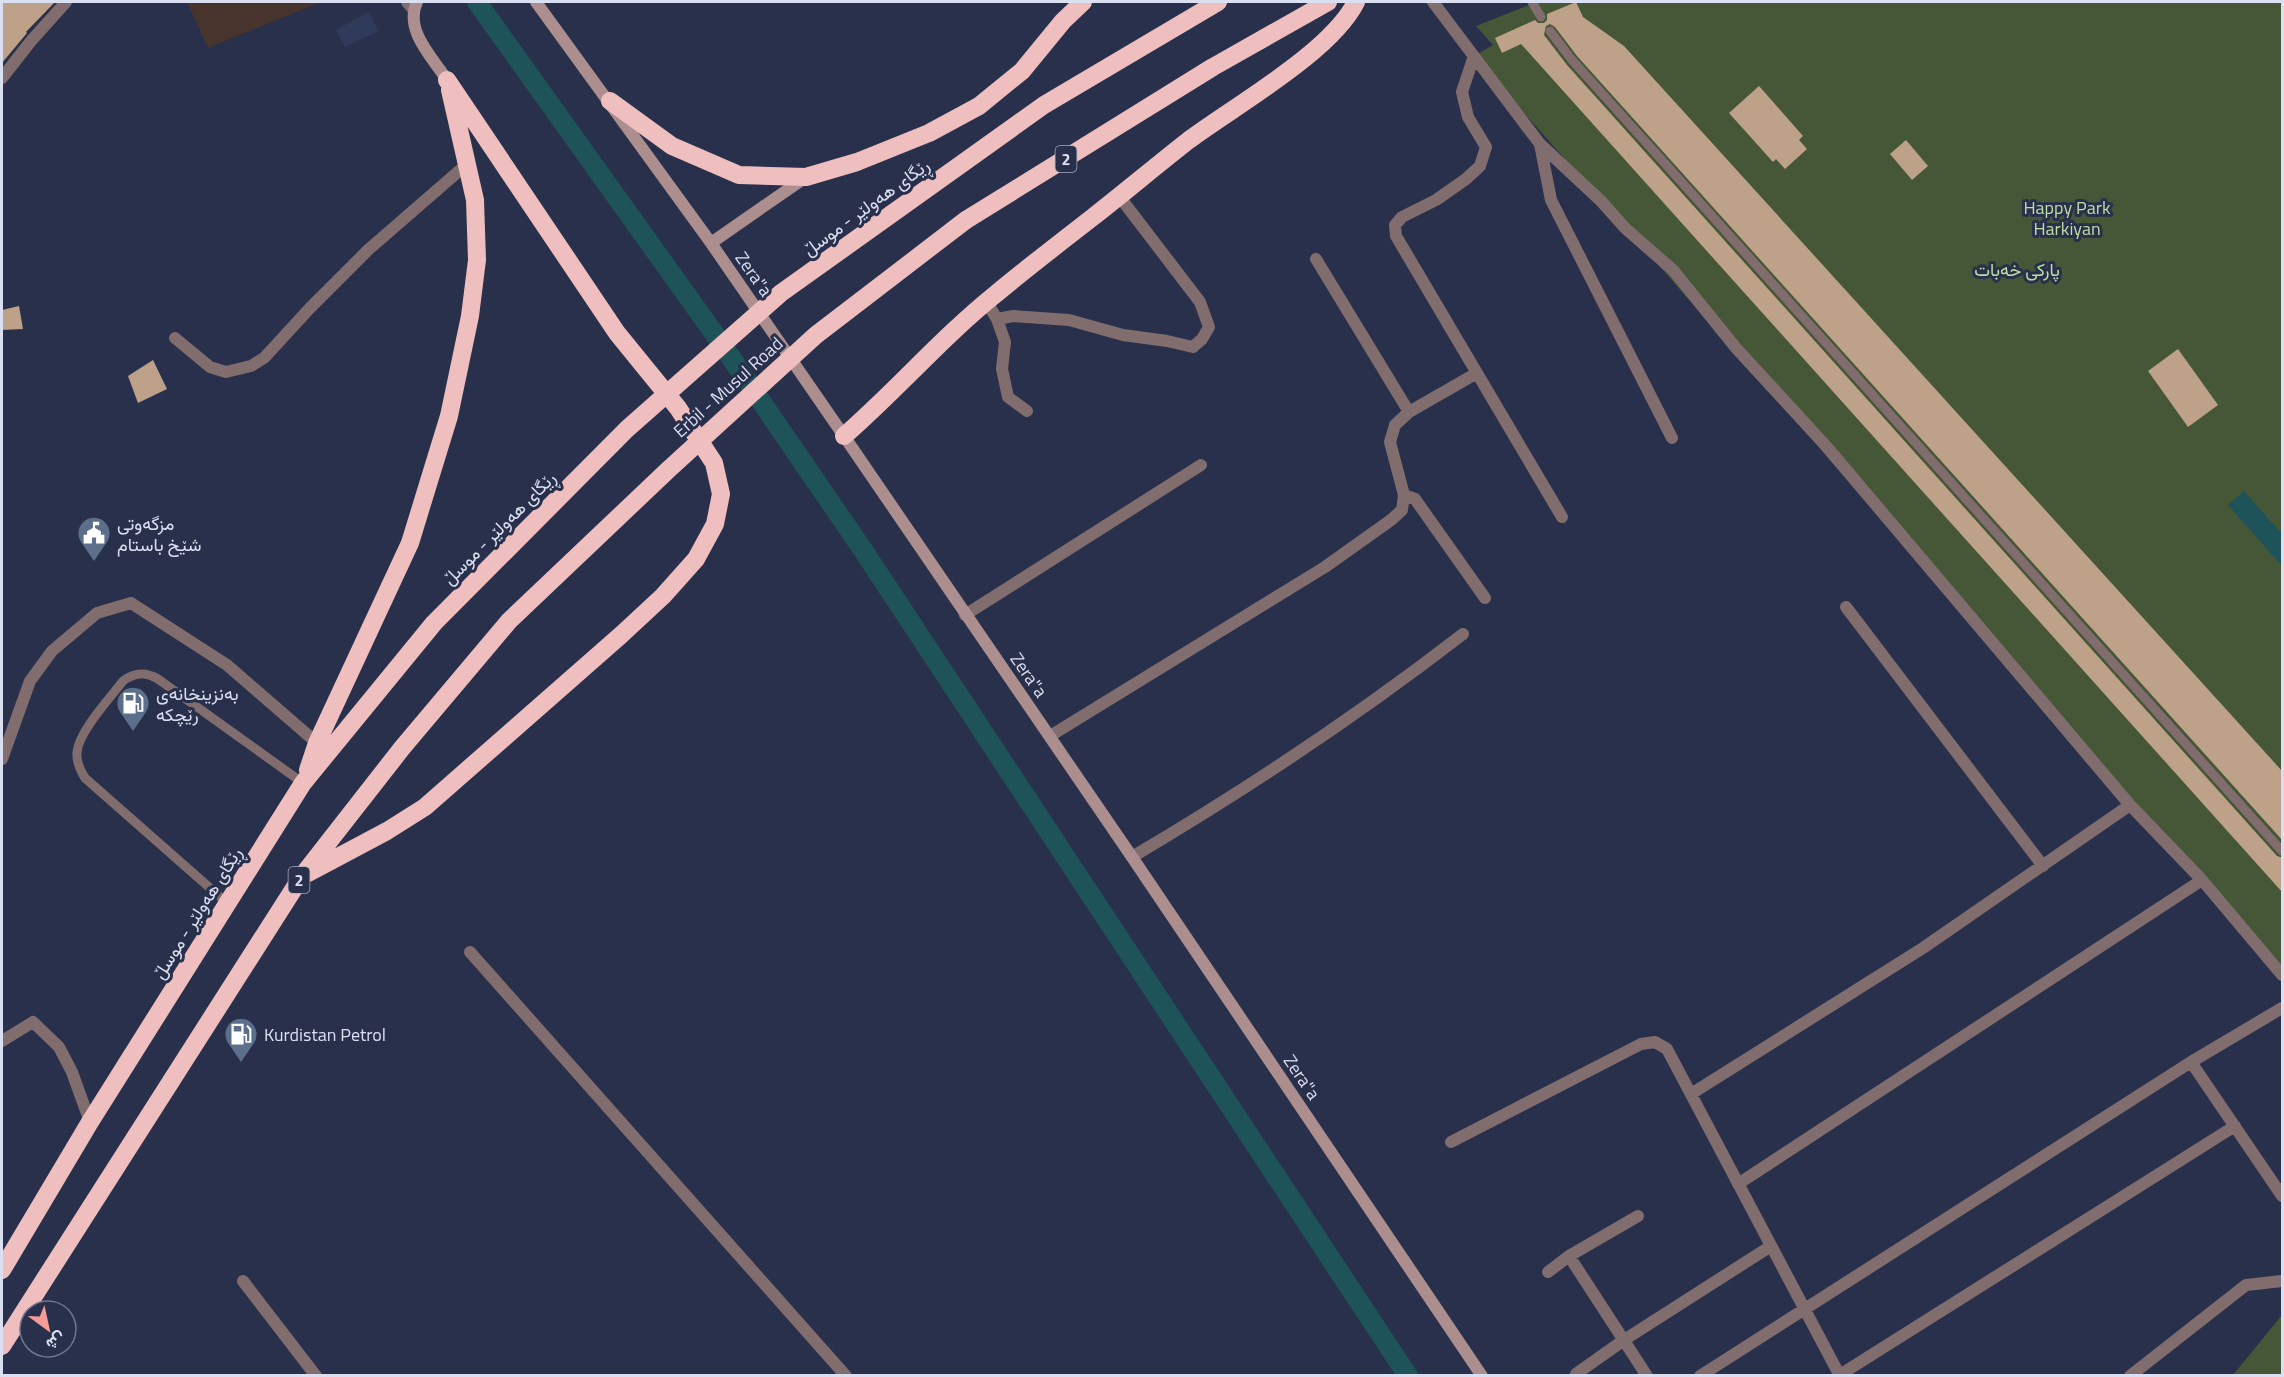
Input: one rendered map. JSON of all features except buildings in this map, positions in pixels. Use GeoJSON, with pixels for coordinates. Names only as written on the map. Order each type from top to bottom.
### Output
{"type":"FeatureCollection","features":[{"type":"Feature","properties":{"kind":"highway"},"geometry":{"type":"LineString","coordinates":[[610,101],[672,146],[739,175],[806,177],[857,162],[929,133],[979,106],[1022,71],[1063,21],[1083,2]]}},
{"type":"Feature","properties":{"kind":"highway","name":"ڕێگای هەولێر - موسڵ"},"geometry":{"type":"LineString","coordinates":[[2,1270],[90,1122],[303,783],[434,623],[627,429],[781,293],[1044,105],[1218,2]]}},
{"type":"Feature","properties":{"kind":"highway","name":"Erbil - Musul Road"},"geometry":{"type":"LineString","coordinates":[[302,876],[402,748],[509,621],[668,470],[816,335],[966,220],[1214,67],[1328,2]]}},
{"type":"Feature","properties":{"kind":"highway"},"geometry":{"type":"LineString","coordinates":[[844,436],[986,301],[1190,140],[1296,64],[1330,35],[1356,2]]}},
{"type":"Feature","properties":{"kind":"highway"},"geometry":{"type":"LineString","coordinates":[[303,783],[317,743],[410,543],[449,416],[470,316],[477,260],[475,200],[447,80]]}},
{"type":"Feature","properties":{"kind":"highway"},"geometry":{"type":"LineString","coordinates":[[302,876],[387,831],[424,807],[621,635],[663,596],[696,559],[715,524],[721,494],[714,463],[678,408],[617,333],[447,80]]}},
{"type":"Feature","properties":{"kind":"highway","name":"2"},"geometry":{"type":"LineString","coordinates":[[2,1346],[302,876]]}},
{"type":"Feature","properties":{"kind":"street"},"geometry":{"type":"LineString","coordinates":[[2,78],[66,2]]}},
{"type":"Feature","properties":{"kind":"street","name":"Zera\"a"},"geometry":{"type":"LineString","coordinates":[[536,2],[711,243],[844,436],[1050,736],[1482,1376]]}},
{"type":"Feature","properties":{"kind":"street"},"geometry":{"type":"LineString","coordinates":[[1433,2],[1540,144],[1601,201],[1624,228],[1673,270],[1736,348],[1826,446],[2130,805],[2202,879],[2283,975]]}},
{"type":"Feature","properties":{"kind":"street"},"geometry":{"type":"LineString","coordinates":[[412,4],[415,32],[447,80]]}},
{"type":"Feature","properties":{"kind":"street"},"geometry":{"type":"LineString","coordinates":[[1474,56],[1462,92],[1468,117],[1486,147],[1480,166],[1436,200],[1402,217],[1395,225],[1396,236],[1562,517]]}},
{"type":"Feature","properties":{"kind":"street"},"geometry":{"type":"LineString","coordinates":[[1540,144],[1551,200],[1672,438]]}},
{"type":"Feature","properties":{"kind":"street"},"geometry":{"type":"LineString","coordinates":[[175,338],[210,366],[226,372],[251,366],[264,358],[368,250],[467,164]]}},
{"type":"Feature","properties":{"kind":"street"},"geometry":{"type":"LineString","coordinates":[[711,243],[806,177]]}},
{"type":"Feature","properties":{"kind":"street"},"geometry":{"type":"LineString","coordinates":[[997,319],[1013,316],[1069,320],[1123,336],[1194,346],[1202,339],[1209,327],[1200,302],[1119,196]]}},
{"type":"Feature","properties":{"kind":"street"},"geometry":{"type":"LineString","coordinates":[[1316,259],[1409,412]]}},
{"type":"Feature","properties":{"kind":"street"},"geometry":{"type":"LineString","coordinates":[[986,301],[997,319],[1005,342],[1002,369],[1008,397],[1027,411]]}},
{"type":"Feature","properties":{"kind":"street"},"geometry":{"type":"LineString","coordinates":[[1050,736],[1325,567],[1391,520],[1402,510],[1404,495],[1390,442],[1395,426],[1409,412],[1477,373]]}},
{"type":"Feature","properties":{"kind":"street"},"geometry":{"type":"LineString","coordinates":[[965,615],[1201,465]]}},
{"type":"Feature","properties":{"kind":"street"},"geometry":{"type":"LineString","coordinates":[[1404,495],[1415,499],[1420,505],[1485,598]]}},
{"type":"Feature","properties":{"kind":"street"},"geometry":{"type":"LineString","coordinates":[[2,759],[30,681],[52,651],[97,613],[131,603],[227,665],[317,743]]}},
{"type":"Feature","properties":{"kind":"street"},"geometry":{"type":"LineString","coordinates":[[1846,607],[2043,866]]}},
{"type":"Feature","properties":{"kind":"street"},"geometry":{"type":"LineString","coordinates":[[1132,857],[1298,754],[1397,685],[1463,634]]}},
{"type":"Feature","properties":{"kind":"street"},"geometry":{"type":"LineString","coordinates":[[1691,1094],[1923,948],[2130,805]]}},
{"type":"Feature","properties":{"kind":"street"},"geometry":{"type":"LineString","coordinates":[[1738,1184],[2202,879]]}},
{"type":"Feature","properties":{"kind":"street"},"geometry":{"type":"LineString","coordinates":[[470,952],[846,1376]]}},
{"type":"Feature","properties":{"kind":"street"},"geometry":{"type":"LineString","coordinates":[[1700,1376],[2191,1062],[2283,1008]]}},
{"type":"Feature","properties":{"kind":"street"},"geometry":{"type":"LineString","coordinates":[[2,1041],[33,1022],[59,1047],[72,1072],[90,1122]]}},
{"type":"Feature","properties":{"kind":"street"},"geometry":{"type":"LineString","coordinates":[[1451,1142],[1641,1044],[1655,1042],[1667,1048],[1839,1375],[2235,1126]]}},
{"type":"Feature","properties":{"kind":"street"},"geometry":{"type":"LineString","coordinates":[[2191,1062],[2283,1196]]}},
{"type":"Feature","properties":{"kind":"street"},"geometry":{"type":"LineString","coordinates":[[1548,1272],[1569,1256],[1638,1216]]}},
{"type":"Feature","properties":{"kind":"street"},"geometry":{"type":"LineString","coordinates":[[1576,1374],[1624,1340],[1771,1246]]}},
{"type":"Feature","properties":{"kind":"street"},"geometry":{"type":"LineString","coordinates":[[1569,1256],[1647,1376]]}},
{"type":"Feature","properties":{"kind":"street"},"geometry":{"type":"LineString","coordinates":[[243,1281],[316,1376]]}},
{"type":"Feature","properties":{"kind":"street"},"geometry":{"type":"LineString","coordinates":[[2130,1376],[2246,1286],[2283,1281]]}},
{"type":"Feature","properties":{"kind":"lane"},"geometry":{"type":"LineString","coordinates":[[1532,2],[1541,17]]}},
{"type":"Feature","properties":{"kind":"lane"},"geometry":{"type":"LineString","coordinates":[[1550,31],[1572,60],[2283,851]]}},
{"type":"Feature","properties":{"kind":"lane"},"geometry":{"type":"LineString","coordinates":[[227,903],[85,778],[80,770],[77,751],[85,733],[123,681],[129,676],[144,674],[158,679],[303,783]]}},
{"type":"Feature","properties":{"kind":"shaded area"},"geometry":{"type":"Polygon","coordinates":[[[187,2],[321,2],[208,48],[187,2]]]}},
{"type":"Feature","properties":{"kind":"shaded area"},"geometry":{"type":"Polygon","coordinates":[[[368,12],[379,31],[345,47],[336,30],[368,12]]]}},
{"type":"Feature","properties":{"kind":"shaded area"},"geometry":{"type":"Polygon","coordinates":[[[2244,491],[2282,534],[2282,566],[2228,505],[2244,491]]]}},
{"type":"Feature","properties":{"kind":"green space","name":"پارکی خەبات"},"geometry":{"type":"Polygon","coordinates":[[[1537,2],[2282,2],[2282,972],[1474,56],[1493,45],[1476,26],[1537,2]]]}},
{"type":"Feature","properties":{"kind":"green space"},"geometry":{"type":"Polygon","coordinates":[[[2282,1315],[2282,1375],[2233,1375],[2282,1315]]]}},
{"type":"Feature","properties":{"kind":"waterway"},"geometry":{"type":"LineString","coordinates":[[477,2],[721,343],[863,550],[1408,1376]]}},
{"type":"Feature","properties":{"kind":"place","name":"مزگەوتی شێخ باستام"},"geometry":{"type":"Point","coordinates":[94,562]}},
{"type":"Feature","properties":{"kind":"place","name":"بەنزینخانەی رێچکە"},"geometry":{"type":"Point","coordinates":[133,732]}},
{"type":"Feature","properties":{"kind":"place","name":"Kurdistan Petrol"},"geometry":{"type":"Point","coordinates":[241,1063]}},
{"type":"Feature","properties":{"kind":"park label","name":"Happy Park Harkiyan"},"geometry":{"type":"Point","coordinates":[2067,217]}}]}
